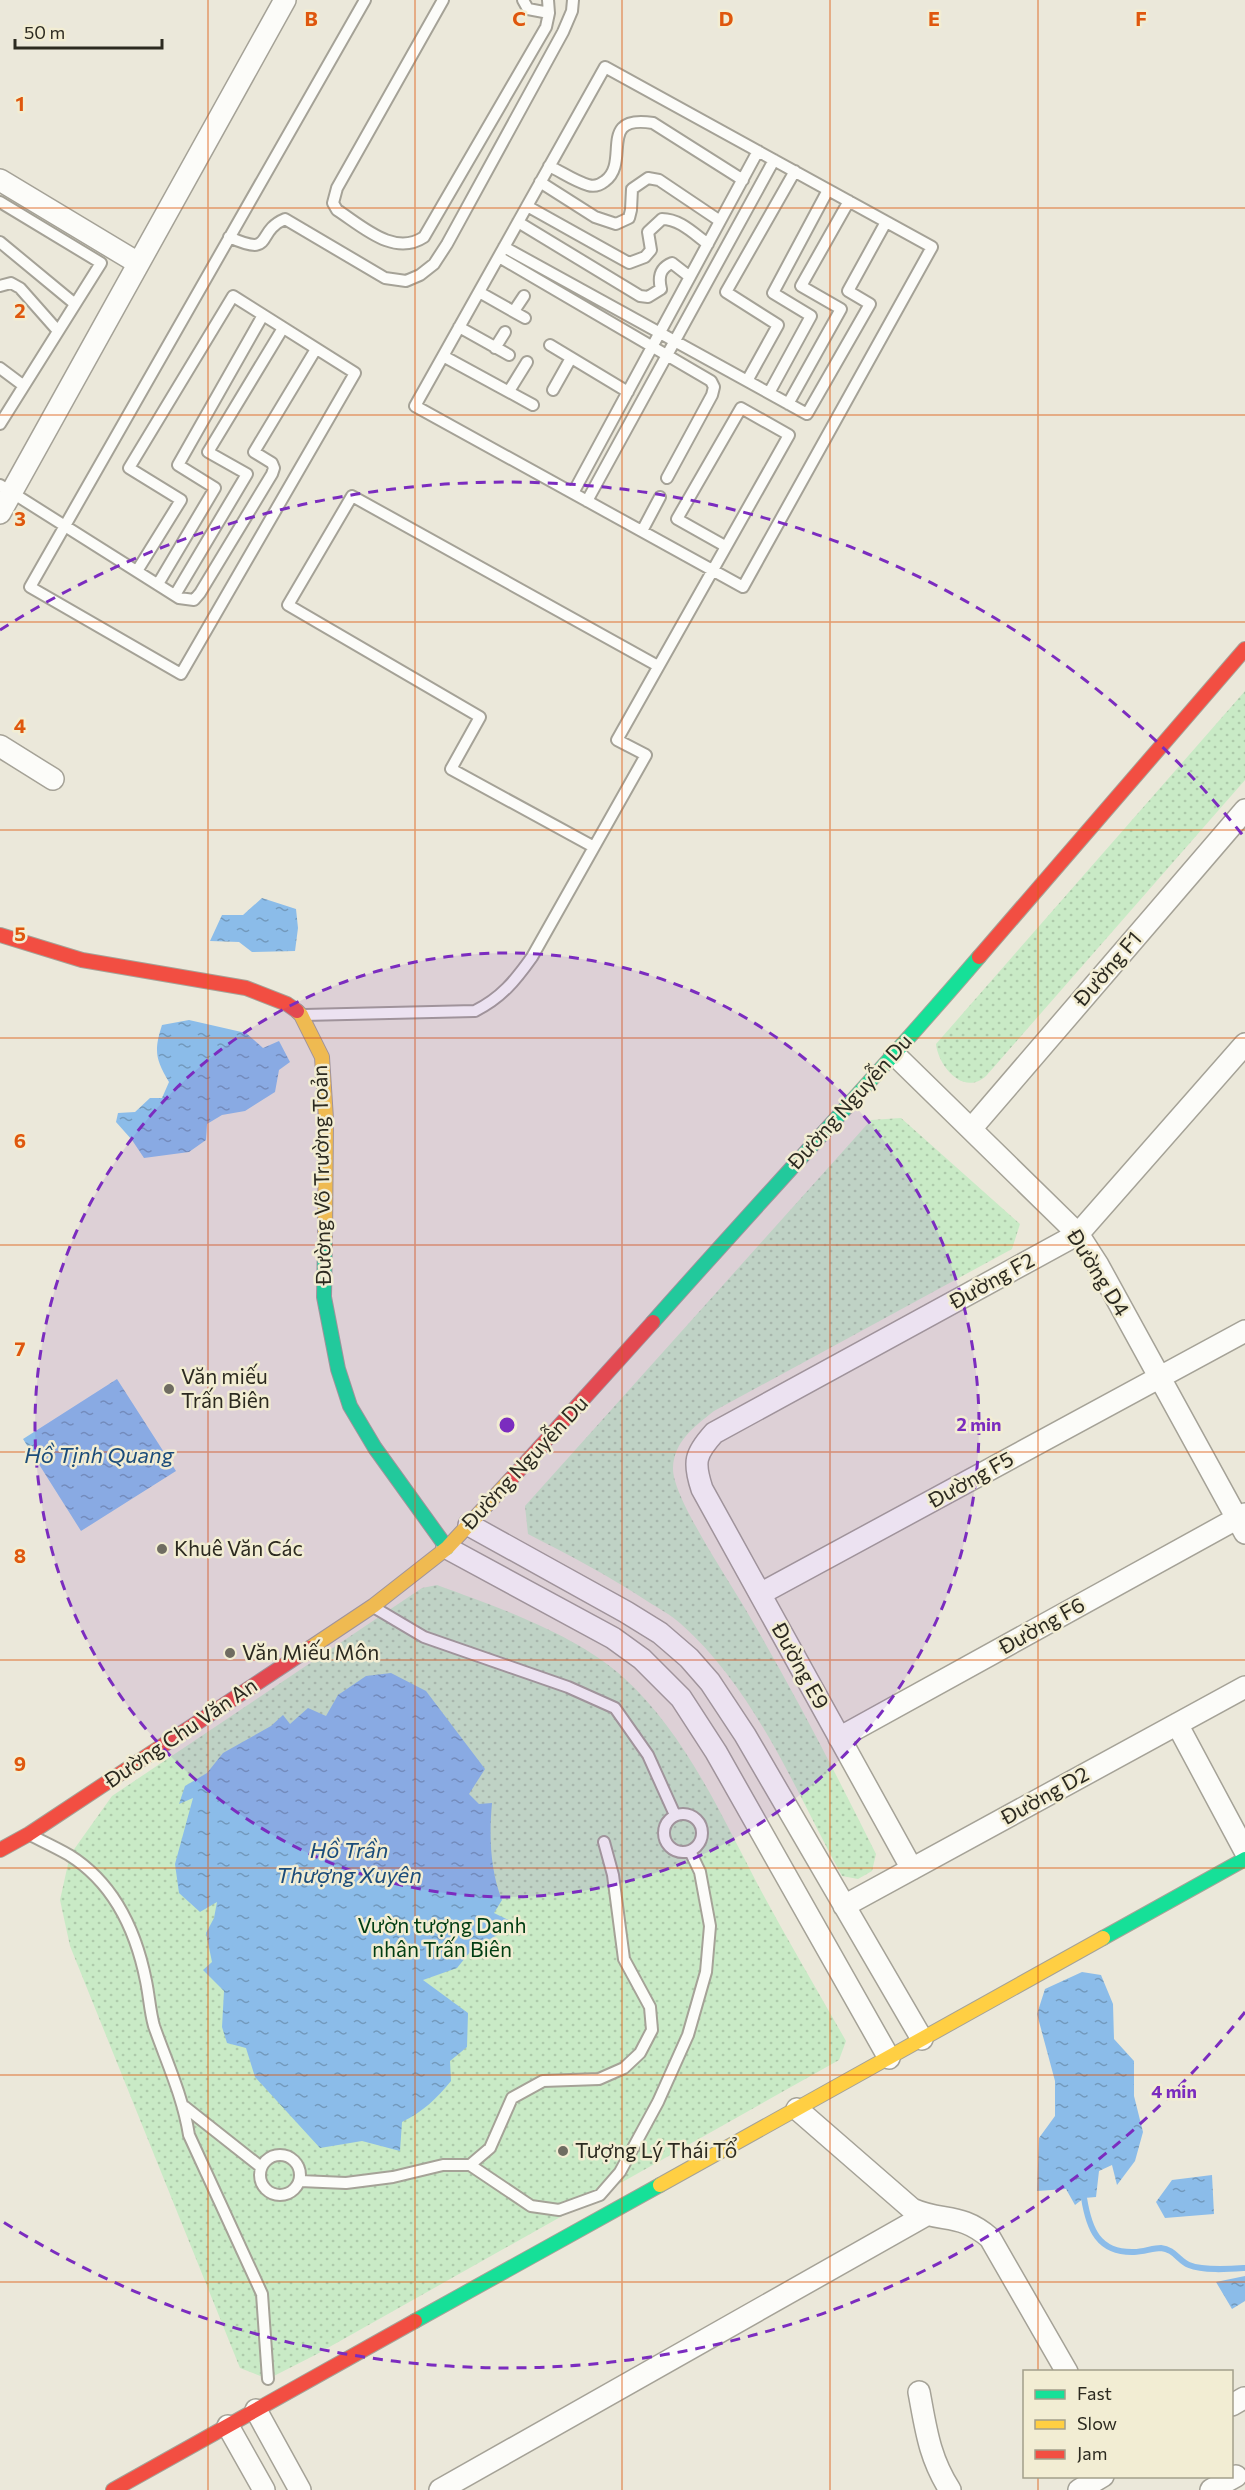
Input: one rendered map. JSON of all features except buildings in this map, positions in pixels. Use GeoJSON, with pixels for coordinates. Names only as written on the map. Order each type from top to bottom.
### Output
{"type":"FeatureCollection","features":[{"type":"Feature","properties":{"kind":"main road","name":"Đường Nguyễn Du"},"geometry":{"type":"LineString","coordinates":[[447,1548],[598,1385],[760,1201],[895,1056],[1245,649]]}},
{"type":"Feature","properties":{"kind":"main road","name":"Đường Võ Trường Toản"},"geometry":{"type":"LineString","coordinates":[[0,936],[82,960],[246,987],[287,1004],[301,1015],[314,1038],[321,1057],[326,1119],[324,1297],[338,1369],[350,1406],[375,1448],[447,1548]]}},
{"type":"Feature","properties":{"kind":"main road","name":"Đường Chu Văn An"},"geometry":{"type":"LineString","coordinates":[[0,1850],[29,1834],[373,1606],[447,1548]]}},
{"type":"Feature","properties":{"kind":"main road"},"geometry":{"type":"LineString","coordinates":[[113,2490],[1245,1859]]}},
{"type":"Feature","properties":{"kind":"street"},"geometry":{"type":"LineString","coordinates":[[0,513],[6,488],[138,263],[285,0]]}},
{"type":"Feature","properties":{"kind":"street"},"geometry":{"type":"LineString","coordinates":[[0,180],[138,263]]}},
{"type":"Feature","properties":{"kind":"street"},"geometry":{"type":"LineString","coordinates":[[0,746],[53,779]]}},
{"type":"Feature","properties":{"kind":"street","name":"Đường F1"},"geometry":{"type":"LineString","coordinates":[[971,1129],[1245,810]]}},
{"type":"Feature","properties":{"kind":"street","name":"Đường F2"},"geometry":{"type":"LineString","coordinates":[[697,1461],[699,1450],[714,1433],[1078,1234],[1245,1044]]}},
{"type":"Feature","properties":{"kind":"street","name":"Đường D4"},"geometry":{"type":"LineString","coordinates":[[895,1056],[1078,1234],[1098,1265],[1242,1522]]}},
{"type":"Feature","properties":{"kind":"street","name":"Đường F5"},"geometry":{"type":"LineString","coordinates":[[760,1594],[1245,1331]]}},
{"type":"Feature","properties":{"kind":"street","name":"Đường E9"},"geometry":{"type":"LineString","coordinates":[[697,1461],[696,1471],[702,1489],[912,1869]]}},
{"type":"Feature","properties":{"kind":"street","name":"Đường F6"},"geometry":{"type":"LineString","coordinates":[[839,1738],[1242,1522]]}},
{"type":"Feature","properties":{"kind":"street"},"geometry":{"type":"LineString","coordinates":[[469,1525],[626,1612],[660,1633],[689,1658],[728,1708],[922,2039]]}},
{"type":"Feature","properties":{"kind":"street"},"geometry":{"type":"LineString","coordinates":[[447,1548],[613,1638],[642,1659],[681,1698],[716,1752],[889,2058]]}},
{"type":"Feature","properties":{"kind":"street","name":"Đường D2"},"geometry":{"type":"LineString","coordinates":[[844,1906],[1245,1687]]}},
{"type":"Feature","properties":{"kind":"street"},"geometry":{"type":"LineString","coordinates":[[1177,1724],[1245,1851]]}},
{"type":"Feature","properties":{"kind":"street"},"geometry":{"type":"LineString","coordinates":[[797,2109],[912,2209],[926,2215],[963,2220],[978,2227],[990,2238],[1066,2370]]}},
{"type":"Feature","properties":{"kind":"street"},"geometry":{"type":"LineString","coordinates":[[440,2490],[926,2215]]}},
{"type":"Feature","properties":{"kind":"street"},"geometry":{"type":"LineString","coordinates":[[920,2392],[928,2445],[933,2460],[950,2490]]}},
{"type":"Feature","properties":{"kind":"street"},"geometry":{"type":"LineString","coordinates":[[256,2410],[300,2490]]}},
{"type":"Feature","properties":{"kind":"street"},"geometry":{"type":"LineString","coordinates":[[228,2426],[264,2490]]}},
{"type":"Feature","properties":{"kind":"street"},"geometry":{"type":"LineString","coordinates":[[1079,2490],[1100,2478]]}},
{"type":"Feature","properties":{"kind":"street"},"geometry":{"type":"LineString","coordinates":[[1211,2490],[1232,2478]]}},
{"type":"Feature","properties":{"kind":"lane"},"geometry":{"type":"LineString","coordinates":[[137,571],[181,500],[129,468],[233,296],[355,373],[181,674],[30,587],[365,0]]}},
{"type":"Feature","properties":{"kind":"lane"},"geometry":{"type":"LineString","coordinates":[[442,0],[337,188],[333,203],[337,210],[391,243],[405,245],[415,243],[424,237],[546,27],[549,13],[548,0]]}},
{"type":"Feature","properties":{"kind":"lane"},"geometry":{"type":"LineString","coordinates":[[523,0],[528,9],[549,13]]}},
{"type":"Feature","properties":{"kind":"lane"},"geometry":{"type":"LineString","coordinates":[[229,237],[251,247],[259,244],[266,238],[273,226],[285,219],[385,278],[406,281],[420,275],[434,264],[447,244],[563,32],[572,11],[573,0]]}},
{"type":"Feature","properties":{"kind":"lane"},"geometry":{"type":"LineString","coordinates":[[605,67],[758,152],[932,247],[743,586],[415,406],[605,67]]}},
{"type":"Feature","properties":{"kind":"lane"},"geometry":{"type":"LineString","coordinates":[[549,166],[590,186],[599,185],[612,176],[615,170],[615,144],[622,128],[642,121],[653,123],[743,180]]}},
{"type":"Feature","properties":{"kind":"lane"},"geometry":{"type":"LineString","coordinates":[[573,493],[758,152]]}},
{"type":"Feature","properties":{"kind":"lane"},"geometry":{"type":"LineString","coordinates":[[587,501],[774,160]]}},
{"type":"Feature","properties":{"kind":"lane"},"geometry":{"type":"LineString","coordinates":[[747,381],[778,324],[726,292],[795,171]]}},
{"type":"Feature","properties":{"kind":"lane"},"geometry":{"type":"LineString","coordinates":[[540,182],[595,217],[616,224],[628,218],[631,210],[632,189],[648,178],[658,180],[720,222]]}},
{"type":"Feature","properties":{"kind":"lane"},"geometry":{"type":"LineString","coordinates":[[769,393],[811,316],[773,293],[828,190]]}},
{"type":"Feature","properties":{"kind":"lane"},"geometry":{"type":"LineString","coordinates":[[788,404],[841,309],[801,286],[849,201]]}},
{"type":"Feature","properties":{"kind":"lane"},"geometry":{"type":"LineString","coordinates":[[0,202],[101,263],[24,386],[2,416]]}},
{"type":"Feature","properties":{"kind":"lane"},"geometry":{"type":"LineString","coordinates":[[527,206],[629,263],[645,257],[651,250],[648,232],[662,219],[670,219],[679,223],[708,244]]}},
{"type":"Feature","properties":{"kind":"lane"},"geometry":{"type":"LineString","coordinates":[[518,222],[640,296],[648,297],[661,289],[659,281],[661,272],[665,266],[672,263],[690,277]]}},
{"type":"Feature","properties":{"kind":"lane"},"geometry":{"type":"LineString","coordinates":[[501,252],[660,333],[807,414],[870,304],[848,291],[886,222]]}},
{"type":"Feature","properties":{"kind":"lane"},"geometry":{"type":"LineString","coordinates":[[0,242],[75,304]]}},
{"type":"Feature","properties":{"kind":"lane"},"geometry":{"type":"LineString","coordinates":[[501,252],[711,381],[714,387],[712,395],[668,478]]}},
{"type":"Feature","properties":{"kind":"lane"},"geometry":{"type":"LineString","coordinates":[[0,286],[11,283],[20,288],[58,331]]}},
{"type":"Feature","properties":{"kind":"lane"},"geometry":{"type":"LineString","coordinates":[[479,292],[525,318]]}},
{"type":"Feature","properties":{"kind":"lane"},"geometry":{"type":"LineString","coordinates":[[514,311],[524,296]]}},
{"type":"Feature","properties":{"kind":"lane"},"geometry":{"type":"LineString","coordinates":[[158,584],[214,488],[178,465],[263,315]]}},
{"type":"Feature","properties":{"kind":"lane"},"geometry":{"type":"LineString","coordinates":[[459,327],[509,355]]}},
{"type":"Feature","properties":{"kind":"lane"},"geometry":{"type":"LineString","coordinates":[[175,595],[247,474],[208,452],[283,328]]}},
{"type":"Feature","properties":{"kind":"lane"},"geometry":{"type":"LineString","coordinates":[[495,348],[505,332]]}},
{"type":"Feature","properties":{"kind":"lane"},"geometry":{"type":"LineString","coordinates":[[550,345],[628,392]]}},
{"type":"Feature","properties":{"kind":"lane"},"geometry":{"type":"LineString","coordinates":[[6,488],[175,595],[186,600],[194,600],[272,474],[274,468],[272,463],[254,452],[316,349]]}},
{"type":"Feature","properties":{"kind":"lane"},"geometry":{"type":"LineString","coordinates":[[444,356],[533,405]]}},
{"type":"Feature","properties":{"kind":"lane"},"geometry":{"type":"LineString","coordinates":[[553,390],[571,358]]}},
{"type":"Feature","properties":{"kind":"lane"},"geometry":{"type":"LineString","coordinates":[[509,392],[527,362]]}},
{"type":"Feature","properties":{"kind":"lane"},"geometry":{"type":"LineString","coordinates":[[0,368],[24,386]]}},
{"type":"Feature","properties":{"kind":"lane"},"geometry":{"type":"LineString","coordinates":[[301,1015],[475,1011],[493,1002],[514,981],[532,957],[646,755],[617,740],[711,569],[725,546],[789,435],[741,408],[677,519],[725,546]]}},
{"type":"Feature","properties":{"kind":"lane"},"geometry":{"type":"LineString","coordinates":[[594,847],[451,769],[480,717],[288,605],[352,496],[658,666]]}},
{"type":"Feature","properties":{"kind":"lane"},"geometry":{"type":"LineString","coordinates":[[642,531],[660,496]]}},
{"type":"Feature","properties":{"kind":"lane"},"geometry":{"type":"LineString","coordinates":[[373,1606],[424,1637],[539,1676],[615,1708],[648,1755],[675,1815]]}},
{"type":"Feature","properties":{"kind":"lane"},"geometry":{"type":"LineString","coordinates":[[688,1814],[700,1824],[701,1840],[690,1851],[674,1850],[664,1838],[666,1825],[675,1815],[688,1814]]}},
{"type":"Feature","properties":{"kind":"lane"},"geometry":{"type":"LineString","coordinates":[[29,1834],[78,1862],[116,1901],[134,1933],[146,1981],[153,2023],[185,2107],[189,2135],[262,2294],[268,2379]]}},
{"type":"Feature","properties":{"kind":"lane"},"geometry":{"type":"LineString","coordinates":[[470,2165],[489,2148],[512,2098],[543,2081],[599,2079],[624,2068],[640,2053],[652,2030],[650,2007],[624,1959],[613,1875],[604,1842]]}},
{"type":"Feature","properties":{"kind":"lane"},"geometry":{"type":"LineString","coordinates":[[300,2181],[346,2183],[443,2165],[470,2165],[531,2206],[559,2210],[600,2195],[621,2172],[657,2102],[688,2035],[706,1972],[710,1926],[700,1872],[690,1851]]}},
{"type":"Feature","properties":{"kind":"lane"},"geometry":{"type":"LineString","coordinates":[[185,2107],[261,2167]]}},
{"type":"Feature","properties":{"kind":"lane"},"geometry":{"type":"LineString","coordinates":[[284,2155],[298,2164],[301,2172],[300,2181],[296,2189],[289,2194],[280,2196],[272,2194],[261,2182],[261,2167],[270,2157],[284,2155]]}},
{"type":"Feature","properties":{"kind":"green space"},"geometry":{"type":"Polygon","coordinates":[[[1245,691],[1245,780],[986,1076],[977,1082],[969,1083],[953,1076],[941,1061],[936,1044],[1245,691]]]}},
{"type":"Feature","properties":{"kind":"green space"},"geometry":{"type":"Polygon","coordinates":[[[901,1118],[1020,1224],[1012,1249],[714,1411],[681,1442],[674,1458],[673,1468],[675,1482],[692,1520],[783,1675],[876,1854],[872,1871],[858,1879],[842,1876],[753,1711],[708,1651],[681,1624],[664,1612],[603,1574],[528,1534],[525,1506],[871,1120],[901,1118]]]}},
{"type":"Feature","properties":{"kind":"green space","name":"Vườn tượng Danh nhân Trấn Biên"},"geometry":{"type":"Polygon","coordinates":[[[437,1585],[510,1612],[560,1635],[605,1662],[646,1700],[665,1723],[700,1776],[846,2041],[839,2060],[317,2354],[268,2379],[240,2368],[70,1946],[60,1900],[70,1855],[112,1796],[422,1588],[437,1585]]]}},
{"type":"Feature","properties":{"kind":"water"},"geometry":{"type":"Polygon","coordinates":[[[262,898],[296,909],[298,928],[295,951],[252,952],[239,942],[210,941],[222,915],[243,915],[262,898]]]}},
{"type":"Feature","properties":{"kind":"water"},"geometry":{"type":"Polygon","coordinates":[[[189,1020],[246,1033],[263,1048],[279,1041],[290,1062],[279,1070],[275,1092],[245,1111],[222,1115],[207,1124],[206,1140],[189,1152],[144,1158],[116,1122],[118,1113],[135,1112],[150,1098],[162,1098],[169,1082],[157,1054],[162,1025],[189,1020]]]}},
{"type":"Feature","properties":{"kind":"water","name":"Hồ Tịnh Quang"},"geometry":{"type":"Polygon","coordinates":[[[117,1379],[176,1471],[81,1531],[23,1439],[117,1379]]]}},
{"type":"Feature","properties":{"kind":"water","name":"Hồ Trần Thượng Xuyên"},"geometry":{"type":"Polygon","coordinates":[[[391,1673],[426,1691],[485,1769],[469,1794],[479,1804],[492,1803],[491,1852],[502,1900],[494,1913],[517,1924],[490,1939],[478,1942],[457,1968],[423,1980],[468,2013],[467,2047],[450,2061],[451,2081],[446,2087],[423,2109],[402,2122],[400,2151],[362,2141],[320,2148],[255,2077],[246,2048],[227,2043],[222,2027],[224,1991],[203,1970],[212,1962],[206,1933],[214,1918],[217,1902],[200,1912],[179,1893],[175,1864],[193,1798],[179,1804],[185,1786],[207,1773],[223,1753],[271,1726],[283,1715],[290,1724],[308,1708],[326,1716],[338,1695],[366,1676],[391,1673]]]}},
{"type":"Feature","properties":{"kind":"water"},"geometry":{"type":"Polygon","coordinates":[[[1082,1972],[1101,1975],[1113,2004],[1114,2039],[1134,2061],[1134,2096],[1143,2132],[1135,2161],[1117,2185],[1112,2165],[1099,2171],[1096,2197],[1084,2198],[1075,2205],[1066,2189],[1037,2191],[1039,2138],[1055,2116],[1055,2081],[1037,2014],[1045,1989],[1082,1972]]]}},
{"type":"Feature","properties":{"kind":"water"},"geometry":{"type":"Polygon","coordinates":[[[1212,2175],[1214,2214],[1165,2218],[1156,2202],[1172,2180],[1212,2175]]]}},
{"type":"Feature","properties":{"kind":"water"},"geometry":{"type":"Polygon","coordinates":[[[1245,2276],[1245,2301],[1232,2309],[1216,2282],[1245,2276]]]}},
{"type":"Feature","properties":{"kind":"waterway"},"geometry":{"type":"LineString","coordinates":[[1084,2198],[1089,2220],[1097,2237],[1112,2248],[1134,2252],[1161,2248],[1195,2267],[1245,2268]]}},
{"type":"Feature","properties":{"kind":"traffic: fast"},"geometry":{"type":"LineString","coordinates":[[653,1322],[979,957]]}},
{"type":"Feature","properties":{"kind":"traffic: fast"},"geometry":{"type":"LineString","coordinates":[[325,1238],[324,1297],[338,1369],[350,1406],[375,1448],[447,1548]]}},
{"type":"Feature","properties":{"kind":"traffic: fast"},"geometry":{"type":"LineString","coordinates":[[1103,1938],[1245,1859]]}},
{"type":"Feature","properties":{"kind":"traffic: fast"},"geometry":{"type":"LineString","coordinates":[[415,2321],[660,2185]]}},
{"type":"Feature","properties":{"kind":"traffic: slow"},"geometry":{"type":"LineString","coordinates":[[297,1011],[322,1057],[326,1119],[325,1238]]}},
{"type":"Feature","properties":{"kind":"traffic: slow"},"geometry":{"type":"LineString","coordinates":[[310,1648],[373,1606],[447,1548],[511,1479]]}},
{"type":"Feature","properties":{"kind":"traffic: slow"},"geometry":{"type":"LineString","coordinates":[[660,2185],[1103,1938]]}},
{"type":"Feature","properties":{"kind":"traffic: jam"},"geometry":{"type":"LineString","coordinates":[[979,957],[1245,649]]}},
{"type":"Feature","properties":{"kind":"traffic: jam"},"geometry":{"type":"LineString","coordinates":[[0,935],[82,960],[246,988],[287,1004],[297,1011]]}},
{"type":"Feature","properties":{"kind":"traffic: jam"},"geometry":{"type":"LineString","coordinates":[[511,1479],[653,1322]]}},
{"type":"Feature","properties":{"kind":"traffic: jam"},"geometry":{"type":"LineString","coordinates":[[0,1850],[29,1834],[310,1648]]}},
{"type":"Feature","properties":{"kind":"traffic: jam"},"geometry":{"type":"LineString","coordinates":[[113,2490],[415,2321]]}},
{"type":"Feature","properties":{"kind":"place","name":"Văn miếu Trấn Biên"},"geometry":{"type":"Point","coordinates":[169,1389]}},
{"type":"Feature","properties":{"kind":"place","name":"Khuê Văn Các"},"geometry":{"type":"Point","coordinates":[162,1549]}},
{"type":"Feature","properties":{"kind":"place","name":"Văn Miếu Môn"},"geometry":{"type":"Point","coordinates":[230,1653]}},
{"type":"Feature","properties":{"kind":"place","name":"Tượng Lý Thái Tổ"},"geometry":{"type":"Point","coordinates":[563,2151]}}]}
